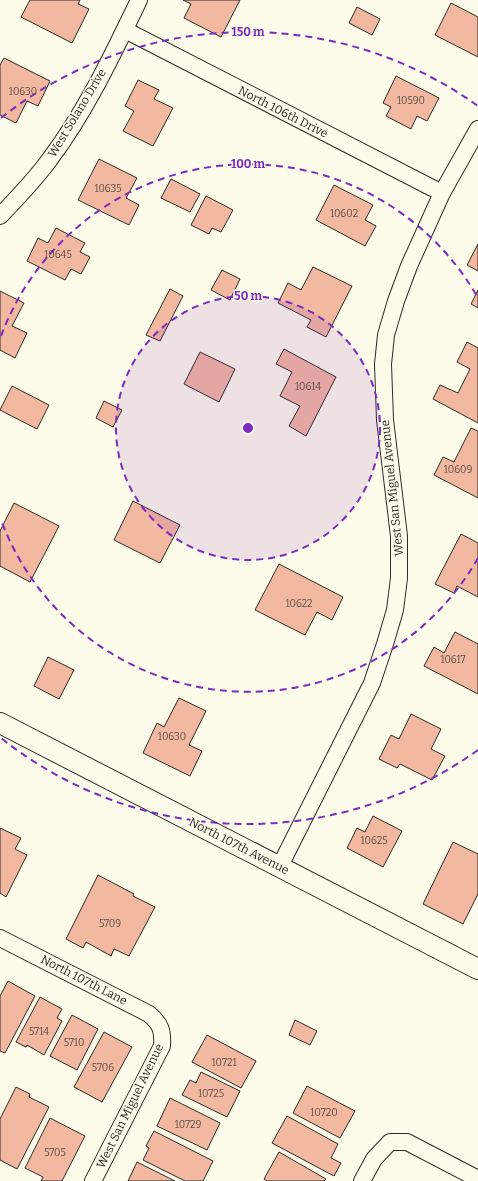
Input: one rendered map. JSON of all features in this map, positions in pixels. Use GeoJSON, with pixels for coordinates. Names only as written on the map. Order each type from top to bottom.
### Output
{"type":"FeatureCollection","features":[{"type":"Feature","properties":{"kind":"street","name":"West Solano Drive"},"geometry":{"type":"LineString","coordinates":[[0,216],[21,195],[50,160],[69,133],[140,0]]}},
{"type":"Feature","properties":{"kind":"street","name":"North 106th Drive"},"geometry":{"type":"LineString","coordinates":[[125,30],[442,193]]}},
{"type":"Feature","properties":{"kind":"street","name":"West San Miguel Avenue"},"geometry":{"type":"LineString","coordinates":[[280,866],[372,683],[386,644],[395,610],[399,578],[399,536],[385,420],[384,364],[386,335],[396,301],[409,266],[442,193],[478,129]]}},
{"type":"Feature","properties":{"kind":"street","name":"North 107th Avenue"},"geometry":{"type":"LineString","coordinates":[[0,723],[478,969]]}},
{"type":"Feature","properties":{"kind":"street","name":"North 107th Lane"},"geometry":{"type":"LineString","coordinates":[[0,938],[149,1014],[157,1020],[161,1029]]}},
{"type":"Feature","properties":{"kind":"street","name":"West San Miguel Avenue"},"geometry":{"type":"LineString","coordinates":[[93,1181],[162,1046],[161,1029]]}},
{"type":"Feature","properties":{"kind":"street"},"geometry":{"type":"LineString","coordinates":[[362,1181],[374,1159],[390,1142],[407,1142],[478,1179]]}},
{"type":"Feature","properties":{"kind":"building"},"geometry":{"type":"Polygon","coordinates":[[[30,0],[80,0],[78,4],[89,9],[72,43],[21,17],[30,0]]]}},
{"type":"Feature","properties":{"kind":"building"},"geometry":{"type":"Polygon","coordinates":[[[183,0],[240,0],[221,37],[184,18],[191,4],[183,0]]]}},
{"type":"Feature","properties":{"kind":"building"},"geometry":{"type":"Polygon","coordinates":[[[451,3],[478,17],[478,57],[435,35],[451,3]]]}},
{"type":"Feature","properties":{"kind":"building"},"geometry":{"type":"Polygon","coordinates":[[[357,7],[380,19],[372,35],[349,23],[357,7]]]}},
{"type":"Feature","properties":{"kind":"building"},"geometry":{"type":"Polygon","coordinates":[[[4,58],[50,81],[38,106],[27,101],[16,123],[0,115],[0,65],[4,58]]]}},
{"type":"Feature","properties":{"kind":"building"},"geometry":{"type":"Polygon","coordinates":[[[396,76],[439,98],[427,121],[417,116],[411,129],[386,116],[391,107],[383,103],[396,76]]]}},
{"type":"Feature","properties":{"kind":"building"},"geometry":{"type":"Polygon","coordinates":[[[138,80],[159,90],[154,99],[173,108],[153,146],[123,131],[134,111],[125,106],[138,80]]]}},
{"type":"Feature","properties":{"kind":"building"},"geometry":{"type":"Polygon","coordinates":[[[99,159],[137,178],[126,198],[139,205],[129,225],[78,200],[99,159]]]}},
{"type":"Feature","properties":{"kind":"building"},"geometry":{"type":"Polygon","coordinates":[[[171,179],[200,194],[190,212],[161,198],[171,179]]]}},
{"type":"Feature","properties":{"kind":"building"},"geometry":{"type":"Polygon","coordinates":[[[334,185],[373,205],[365,220],[376,226],[365,246],[316,220],[334,185]]]}},
{"type":"Feature","properties":{"kind":"building"},"geometry":{"type":"Polygon","coordinates":[[[206,196],[233,210],[221,232],[212,228],[209,234],[191,225],[206,196]]]}},
{"type":"Feature","properties":{"kind":"building"},"geometry":{"type":"Polygon","coordinates":[[[56,228],[85,243],[80,252],[90,257],[81,274],[71,269],[65,280],[27,261],[38,238],[48,243],[56,228]]]}},
{"type":"Feature","properties":{"kind":"building"},"geometry":{"type":"Polygon","coordinates":[[[478,244],[478,271],[467,265],[478,244]]]}},
{"type":"Feature","properties":{"kind":"building"},"geometry":{"type":"Polygon","coordinates":[[[313,267],[352,286],[326,337],[307,327],[311,320],[278,303],[288,283],[301,290],[313,267]]]}},
{"type":"Feature","properties":{"kind":"building"},"geometry":{"type":"Polygon","coordinates":[[[222,270],[240,279],[230,300],[211,290],[222,270]]]}},
{"type":"Feature","properties":{"kind":"building"},"geometry":{"type":"Polygon","coordinates":[[[170,289],[183,296],[160,341],[146,335],[170,289]]]}},
{"type":"Feature","properties":{"kind":"building"},"geometry":{"type":"Polygon","coordinates":[[[478,290],[478,308],[471,304],[478,290]]]}},
{"type":"Feature","properties":{"kind":"building"},"geometry":{"type":"Polygon","coordinates":[[[0,291],[24,303],[12,326],[27,333],[15,358],[0,350],[0,291]]]}},
{"type":"Feature","properties":{"kind":"building"},"geometry":{"type":"Polygon","coordinates":[[[467,342],[478,348],[478,423],[433,399],[440,385],[458,393],[470,369],[457,362],[467,342]]]}},
{"type":"Feature","properties":{"kind":"building"},"geometry":{"type":"Polygon","coordinates":[[[284,349],[336,377],[306,436],[289,426],[300,406],[280,396],[292,372],[276,364],[284,349]]]}},
{"type":"Feature","properties":{"kind":"building"},"geometry":{"type":"Polygon","coordinates":[[[200,352],[235,369],[219,402],[184,384],[200,352]]]}},
{"type":"Feature","properties":{"kind":"building"},"geometry":{"type":"Polygon","coordinates":[[[12,386],[49,405],[37,429],[0,410],[12,386]]]}},
{"type":"Feature","properties":{"kind":"building"},"geometry":{"type":"Polygon","coordinates":[[[104,401],[122,410],[113,427],[96,418],[104,401]]]}},
{"type":"Feature","properties":{"kind":"building"},"geometry":{"type":"Polygon","coordinates":[[[471,428],[478,431],[478,498],[434,475],[443,457],[454,462],[471,428]]]}},
{"type":"Feature","properties":{"kind":"building"},"geometry":{"type":"Polygon","coordinates":[[[133,501],[180,525],[160,563],[114,540],[133,501]]]}},
{"type":"Feature","properties":{"kind":"building"},"geometry":{"type":"Polygon","coordinates":[[[14,503],[59,526],[30,582],[0,566],[0,531],[14,503]]]}},
{"type":"Feature","properties":{"kind":"building"},"geometry":{"type":"Polygon","coordinates":[[[461,534],[478,543],[478,597],[457,586],[454,593],[435,584],[461,534]]]}},
{"type":"Feature","properties":{"kind":"building"},"geometry":{"type":"Polygon","coordinates":[[[279,564],[343,597],[332,620],[317,612],[305,635],[255,610],[279,564]]]}},
{"type":"Feature","properties":{"kind":"building"},"geometry":{"type":"Polygon","coordinates":[[[455,632],[478,644],[478,694],[424,666],[434,647],[444,653],[455,632]]]}},
{"type":"Feature","properties":{"kind":"building"},"geometry":{"type":"Polygon","coordinates":[[[48,657],[74,670],[59,699],[34,686],[48,657]]]}},
{"type":"Feature","properties":{"kind":"building"},"geometry":{"type":"Polygon","coordinates":[[[179,698],[206,711],[189,745],[202,751],[190,776],[143,753],[157,723],[164,727],[179,698]]]}},
{"type":"Feature","properties":{"kind":"building"},"geometry":{"type":"Polygon","coordinates":[[[411,714],[441,729],[431,749],[445,756],[432,780],[400,764],[397,768],[379,759],[391,735],[399,739],[411,714]]]}},
{"type":"Feature","properties":{"kind":"building"},"geometry":{"type":"Polygon","coordinates":[[[373,816],[402,831],[383,867],[347,848],[357,828],[365,832],[373,816]]]}},
{"type":"Feature","properties":{"kind":"building"},"geometry":{"type":"Polygon","coordinates":[[[0,828],[21,838],[15,849],[27,855],[6,897],[0,893],[0,828]]]}},
{"type":"Feature","properties":{"kind":"building"},"geometry":{"type":"Polygon","coordinates":[[[453,842],[478,854],[478,894],[463,924],[423,904],[453,842]]]}},
{"type":"Feature","properties":{"kind":"building"},"geometry":{"type":"Polygon","coordinates":[[[98,875],[155,907],[129,956],[114,949],[111,956],[86,942],[83,948],[66,939],[98,875]]]}},
{"type":"Feature","properties":{"kind":"building"},"geometry":{"type":"Polygon","coordinates":[[[8,981],[35,996],[5,1053],[0,1051],[0,996],[8,981]]]}},
{"type":"Feature","properties":{"kind":"building"},"geometry":{"type":"Polygon","coordinates":[[[40,997],[62,1009],[57,1018],[62,1021],[44,1055],[27,1045],[26,1047],[16,1042],[40,997]]]}},
{"type":"Feature","properties":{"kind":"building"},"geometry":{"type":"Polygon","coordinates":[[[72,1015],[98,1029],[77,1070],[50,1056],[72,1015]]]}},
{"type":"Feature","properties":{"kind":"building"},"geometry":{"type":"Polygon","coordinates":[[[295,1020],[317,1031],[310,1045],[289,1035],[295,1020]]]}},
{"type":"Feature","properties":{"kind":"building"},"geometry":{"type":"Polygon","coordinates":[[[104,1032],[132,1047],[102,1102],[74,1087],[104,1032]]]}},
{"type":"Feature","properties":{"kind":"building"},"geometry":{"type":"Polygon","coordinates":[[[207,1035],[256,1061],[241,1088],[192,1062],[207,1035]]]}},
{"type":"Feature","properties":{"kind":"building"},"geometry":{"type":"Polygon","coordinates":[[[201,1072],[240,1091],[227,1117],[182,1095],[190,1080],[196,1083],[201,1072]]]}},
{"type":"Feature","properties":{"kind":"building"},"geometry":{"type":"Polygon","coordinates":[[[307,1086],[355,1111],[340,1138],[293,1113],[307,1086]]]}},
{"type":"Feature","properties":{"kind":"building"},"geometry":{"type":"Polygon","coordinates":[[[16,1087],[30,1094],[29,1097],[49,1107],[17,1169],[0,1160],[0,1119],[16,1087]]]}},
{"type":"Feature","properties":{"kind":"building"},"geometry":{"type":"Polygon","coordinates":[[[170,1098],[220,1123],[207,1150],[157,1126],[170,1098]]]}},
{"type":"Feature","properties":{"kind":"building"},"geometry":{"type":"Polygon","coordinates":[[[287,1116],[338,1144],[331,1158],[341,1163],[334,1176],[272,1143],[287,1116]]]}},
{"type":"Feature","properties":{"kind":"building"},"geometry":{"type":"Polygon","coordinates":[[[50,1118],[85,1136],[62,1181],[41,1181],[43,1177],[25,1168],[50,1118]]]}},
{"type":"Feature","properties":{"kind":"building"},"geometry":{"type":"Polygon","coordinates":[[[154,1131],[213,1161],[203,1181],[185,1181],[143,1160],[149,1148],[146,1146],[154,1131]]]}},
{"type":"Feature","properties":{"kind":"building"},"geometry":{"type":"Polygon","coordinates":[[[279,1152],[326,1179],[324,1181],[267,1181],[264,1179],[279,1152]]]}},
{"type":"Feature","properties":{"kind":"building"},"geometry":{"type":"Polygon","coordinates":[[[137,1162],[175,1181],[128,1181],[137,1162]]]}}]}
